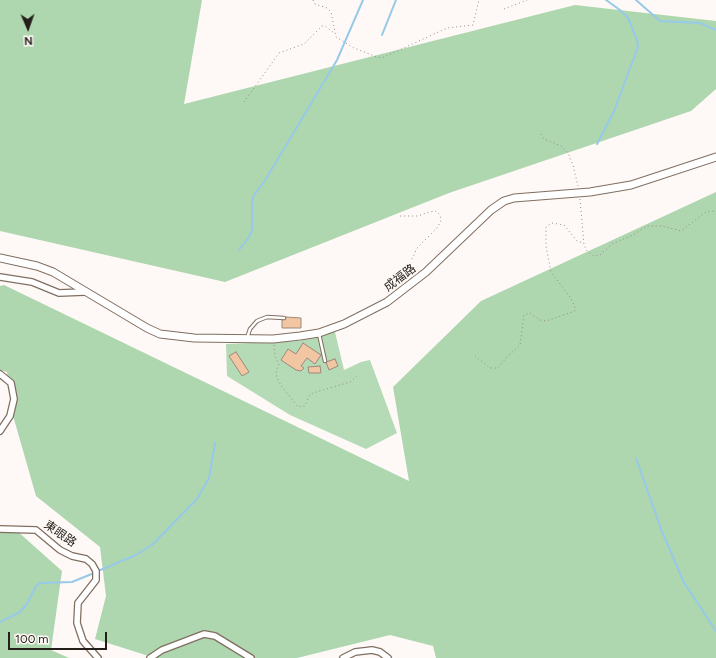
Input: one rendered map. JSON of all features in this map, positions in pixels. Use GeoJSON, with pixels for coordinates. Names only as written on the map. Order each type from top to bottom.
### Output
{"type":"FeatureCollection","features":[{"type":"Feature","properties":{"kind":"street","name":"成福路"},"geometry":{"type":"LineString","coordinates":[[0,258],[37,266],[53,272],[84,292],[160,334],[194,338],[273,339],[319,334],[344,324],[387,302],[426,272],[491,210],[504,201],[535,195],[579,193],[631,185],[716,157]]}},
{"type":"Feature","properties":{"kind":"street"},"geometry":{"type":"LineString","coordinates":[[0,277],[32,282],[59,292],[84,292]]}},
{"type":"Feature","properties":{"kind":"street"},"geometry":{"type":"LineString","coordinates":[[0,374],[11,383],[14,399],[10,416],[0,431]]}},
{"type":"Feature","properties":{"kind":"street","name":"東眼路"},"geometry":{"type":"LineString","coordinates":[[0,529],[36,530],[60,550],[72,556],[86,559],[92,564],[96,571],[96,580],[78,603],[77,623],[83,641],[98,658]]}},
{"type":"Feature","properties":{"kind":"street"},"geometry":{"type":"LineString","coordinates":[[150,658],[157,653],[198,636],[209,634],[233,646],[251,658]]}},
{"type":"Feature","properties":{"kind":"street"},"geometry":{"type":"LineString","coordinates":[[343,658],[355,652],[372,650],[380,652],[388,658]]}},
{"type":"Feature","properties":{"kind":"lane"},"geometry":{"type":"LineString","coordinates":[[246,339],[250,329],[267,317],[284,318]]}},
{"type":"Feature","properties":{"kind":"lane"},"geometry":{"type":"LineString","coordinates":[[319,334],[325,361]]}},
{"type":"Feature","properties":{"kind":"path"},"geometry":{"type":"LineString","coordinates":[[313,0],[315,4],[327,8],[331,12],[334,20],[334,33]]}},
{"type":"Feature","properties":{"kind":"path"},"geometry":{"type":"LineString","coordinates":[[244,102],[279,53],[304,44],[322,26],[328,28],[340,40],[354,48],[382,58],[447,28],[473,25],[479,0]]}},
{"type":"Feature","properties":{"kind":"path"},"geometry":{"type":"LineString","coordinates":[[504,9],[527,0]]}},
{"type":"Feature","properties":{"kind":"path"},"geometry":{"type":"LineString","coordinates":[[541,134],[544,139],[561,146],[568,153],[573,165],[579,193],[583,243],[591,256],[600,255],[612,244],[633,235],[647,226],[658,226],[681,231],[706,212],[716,211]]}},
{"type":"Feature","properties":{"kind":"path"},"geometry":{"type":"LineString","coordinates":[[387,302],[390,290],[404,277],[417,248],[437,228],[441,221],[440,215],[436,211],[418,216],[399,216]]}},
{"type":"Feature","properties":{"kind":"path"},"geometry":{"type":"LineString","coordinates":[[475,356],[490,368],[498,368],[520,345],[524,315],[530,313],[540,320],[546,321],[575,311],[576,307],[570,297],[551,272],[547,257],[546,227],[552,223],[564,225],[577,241],[583,243]]}},
{"type":"Feature","properties":{"kind":"path"},"geometry":{"type":"LineString","coordinates":[[273,339],[275,356],[279,364],[276,372],[277,378],[282,387],[298,407],[306,406],[309,396],[313,393],[350,382],[359,374]]}},
{"type":"Feature","properties":{"kind":"green space"},"geometry":{"type":"Polygon","coordinates":[[[0,0],[202,0],[184,104],[575,5],[716,21],[716,89],[691,111],[449,193],[225,282],[0,231],[0,0]]]}},
{"type":"Feature","properties":{"kind":"green space"},"geometry":{"type":"Polygon","coordinates":[[[716,192],[716,658],[436,658],[433,646],[390,635],[297,658],[155,658],[95,639],[106,596],[100,547],[36,496],[12,412],[7,372],[0,370],[0,286],[4,285],[409,481],[393,387],[481,301],[716,192]]]}},
{"type":"Feature","properties":{"kind":"green space"},"geometry":{"type":"Polygon","coordinates":[[[335,332],[344,370],[361,362],[370,360],[397,433],[366,449],[290,415],[227,376],[226,344],[299,341],[335,332]]]}},
{"type":"Feature","properties":{"kind":"green space"},"geometry":{"type":"Polygon","coordinates":[[[0,528],[16,530],[62,571],[51,650],[69,658],[0,658],[0,528]]]}},
{"type":"Feature","properties":{"kind":"building"},"geometry":{"type":"Polygon","coordinates":[[[286,317],[301,318],[301,328],[282,328],[282,320],[286,317]]]}},
{"type":"Feature","properties":{"kind":"building"},"geometry":{"type":"Polygon","coordinates":[[[303,343],[321,355],[315,364],[307,358],[301,366],[304,368],[301,371],[296,370],[281,360],[288,349],[296,354],[303,343]]]}},
{"type":"Feature","properties":{"kind":"building"},"geometry":{"type":"Polygon","coordinates":[[[236,352],[249,372],[242,376],[229,356],[236,352]]]}},
{"type":"Feature","properties":{"kind":"building"},"geometry":{"type":"Polygon","coordinates":[[[335,359],[338,366],[329,370],[326,362],[335,359]]]}},
{"type":"Feature","properties":{"kind":"building"},"geometry":{"type":"Polygon","coordinates":[[[320,366],[321,373],[309,373],[308,367],[320,366]]]}},
{"type":"Feature","properties":{"kind":"waterway"},"geometry":{"type":"LineString","coordinates":[[239,250],[249,237],[252,230],[252,201],[254,195],[264,182],[337,60],[363,0]]}},
{"type":"Feature","properties":{"kind":"waterway"},"geometry":{"type":"LineString","coordinates":[[382,35],[396,0]]}},
{"type":"Feature","properties":{"kind":"waterway"},"geometry":{"type":"LineString","coordinates":[[597,144],[614,111],[638,47],[637,40],[628,18],[606,0]]}},
{"type":"Feature","properties":{"kind":"waterway"},"geometry":{"type":"LineString","coordinates":[[636,0],[660,21],[700,23],[716,30]]}},
{"type":"Feature","properties":{"kind":"waterway"},"geometry":{"type":"LineString","coordinates":[[98,571],[136,555],[152,545],[197,499],[209,478],[215,443]]}},
{"type":"Feature","properties":{"kind":"waterway"},"geometry":{"type":"LineString","coordinates":[[636,458],[661,529],[683,581],[716,631]]}},
{"type":"Feature","properties":{"kind":"waterway"},"geometry":{"type":"LineString","coordinates":[[0,622],[20,612],[27,604],[36,586],[40,583],[72,582],[94,573]]}}]}
